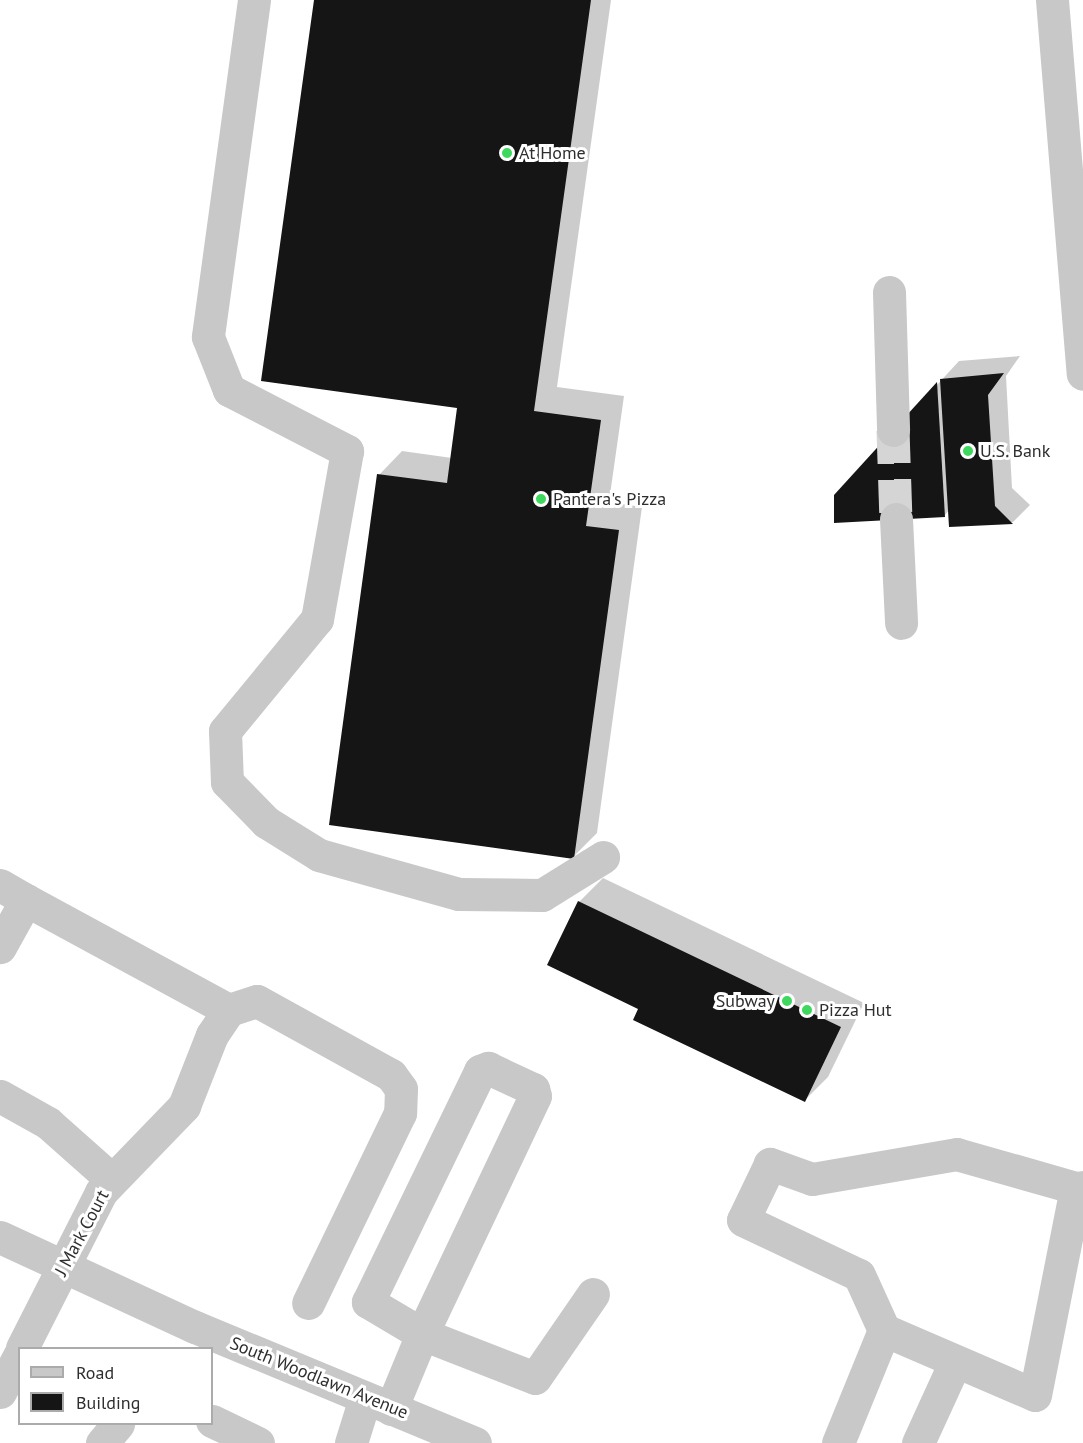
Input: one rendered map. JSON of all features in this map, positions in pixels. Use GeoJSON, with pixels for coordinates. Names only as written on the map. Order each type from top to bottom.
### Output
{"type":"FeatureCollection","features":[{"type":"Feature","properties":{"kind":"street"},"geometry":{"type":"LineString","coordinates":[[254,0],[208,337],[229,390],[347,451],[317,619],[225,731],[227,782],[266,822],[319,855],[459,894],[542,896],[603,857]]}},
{"type":"Feature","properties":{"kind":"street"},"geometry":{"type":"LineString","coordinates":[[1052,0],[1073,168],[1083,374]]}},
{"type":"Feature","properties":{"kind":"street"},"geometry":{"type":"LineString","coordinates":[[889,292],[893,430]]}},
{"type":"Feature","properties":{"kind":"street"},"geometry":{"type":"LineString","coordinates":[[896,519],[901,623]]}},
{"type":"Feature","properties":{"kind":"street"},"geometry":{"type":"LineString","coordinates":[[0,947],[13,892],[229,1010],[257,1001],[391,1075],[401,1089],[400,1113],[308,1303]]}},
{"type":"Feature","properties":{"kind":"street","name":"J Mark Court"},"geometry":{"type":"LineString","coordinates":[[23,1347],[111,1179],[184,1106],[212,1035],[229,1010]]}},
{"type":"Feature","properties":{"kind":"street"},"geometry":{"type":"LineString","coordinates":[[351,1443],[422,1334],[535,1096],[533,1089],[488,1068],[480,1071],[368,1302],[422,1334],[535,1378],[593,1294]]}},
{"type":"Feature","properties":{"kind":"street"},"geometry":{"type":"LineString","coordinates":[[0,1096],[48,1123],[111,1179]]}},
{"type":"Feature","properties":{"kind":"street"},"geometry":{"type":"LineString","coordinates":[[957,1154],[1079,1188],[1035,1395],[884,1330],[859,1275],[742,1220],[770,1164],[812,1179],[957,1154]]}},
{"type":"Feature","properties":{"kind":"street","name":"South Woodlawn Avenue"},"geometry":{"type":"LineString","coordinates":[[0,1237],[190,1338],[378,1403],[472,1442]]}},
{"type":"Feature","properties":{"kind":"street"},"geometry":{"type":"LineString","coordinates":[[838,1443],[884,1330]]}},
{"type":"Feature","properties":{"kind":"street"},"geometry":{"type":"LineString","coordinates":[[0,1392],[18,1358]]}},
{"type":"Feature","properties":{"kind":"street"},"geometry":{"type":"LineString","coordinates":[[918,1443],[955,1362]]}},
{"type":"Feature","properties":{"kind":"street"},"geometry":{"type":"LineString","coordinates":[[213,1421],[258,1443]]}},
{"type":"Feature","properties":{"kind":"street"},"geometry":{"type":"LineString","coordinates":[[102,1443],[117,1425]]}},
{"type":"Feature","properties":{"kind":"building"},"geometry":{"type":"Polygon","coordinates":[[[314,0],[591,0],[534,411],[601,420],[586,526],[619,530],[574,859],[329,825],[377,474],[447,483],[457,408],[261,381],[314,0]]]}},
{"type":"Feature","properties":{"kind":"building","name":"U.S. Bank"},"geometry":{"type":"Polygon","coordinates":[[[1004,373],[988,395],[995,506],[1013,524],[949,527],[940,379],[1004,373]]]}},
{"type":"Feature","properties":{"kind":"building"},"geometry":{"type":"Polygon","coordinates":[[[937,382],[945,517],[834,523],[834,495],[937,382]]]}},
{"type":"Feature","properties":{"kind":"building"},"geometry":{"type":"Polygon","coordinates":[[[578,901],[841,1027],[805,1102],[633,1020],[638,1009],[547,965],[578,901]]]}},
{"type":"Feature","properties":{"kind":"tunnel"},"geometry":{"type":"LineString","coordinates":[[893,430],[896,519]]}},
{"type":"Feature","properties":{"kind":"place","name":"At Home"},"geometry":{"type":"Point","coordinates":[507,153]}},
{"type":"Feature","properties":{"kind":"place","name":"U.S. Bank"},"geometry":{"type":"Point","coordinates":[968,451]}},
{"type":"Feature","properties":{"kind":"place","name":"Pantera's Pizza"},"geometry":{"type":"Point","coordinates":[541,499]}},
{"type":"Feature","properties":{"kind":"place","name":"Subway"},"geometry":{"type":"Point","coordinates":[787,1001]}},
{"type":"Feature","properties":{"kind":"place","name":"Pizza Hut"},"geometry":{"type":"Point","coordinates":[807,1010]}}]}
